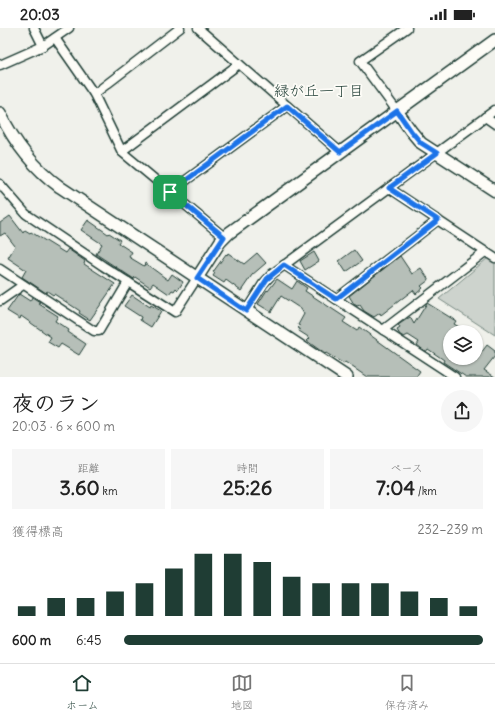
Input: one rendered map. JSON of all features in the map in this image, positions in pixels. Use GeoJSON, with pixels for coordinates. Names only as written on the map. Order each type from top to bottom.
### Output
{"type":"FeatureCollection","features":[{"type":"Feature","properties":{"kind":"street"},"geometry":{"type":"LineString","coordinates":[[34,28],[43,46]]}},
{"type":"Feature","properties":{"kind":"street"},"geometry":{"type":"LineString","coordinates":[[0,65],[43,46],[68,28]]}},
{"type":"Feature","properties":{"kind":"street"},"geometry":{"type":"LineString","coordinates":[[94,94],[180,28]]}},
{"type":"Feature","properties":{"kind":"street"},"geometry":{"type":"LineString","coordinates":[[198,28],[340,152]]}},
{"type":"Feature","properties":{"kind":"street"},"geometry":{"type":"LineString","coordinates":[[407,28],[360,61],[421,143],[495,191]]}},
{"type":"Feature","properties":{"kind":"street"},"geometry":{"type":"LineString","coordinates":[[55,38],[94,94],[122,151],[224,237]]}},
{"type":"Feature","properties":{"kind":"street"},"geometry":{"type":"LineString","coordinates":[[0,184],[26,214],[175,312],[224,237],[495,40]]}},
{"type":"Feature","properties":{"kind":"street"},"geometry":{"type":"LineString","coordinates":[[122,151],[239,64]]}},
{"type":"Feature","properties":{"kind":"street"},"geometry":{"type":"LineString","coordinates":[[170,192],[287,106]]}},
{"type":"Feature","properties":{"kind":"street"},"geometry":{"type":"LineString","coordinates":[[246,311],[267,279],[284,265],[495,110]]}},
{"type":"Feature","properties":{"kind":"street"},"geometry":{"type":"LineString","coordinates":[[0,114],[12,135],[26,154],[52,181],[347,377]]}},
{"type":"Feature","properties":{"kind":"street"},"geometry":{"type":"LineString","coordinates":[[485,117],[495,124]]}},
{"type":"Feature","properties":{"kind":"street"},"geometry":{"type":"LineString","coordinates":[[389,188],[495,258]]}},
{"type":"Feature","properties":{"kind":"street"},"geometry":{"type":"LineString","coordinates":[[336,299],[438,220]]}},
{"type":"Feature","properties":{"kind":"street"},"geometry":{"type":"LineString","coordinates":[[383,330],[485,252]]}},
{"type":"Feature","properties":{"kind":"street"},"geometry":{"type":"LineString","coordinates":[[284,265],[455,377]]}},
{"type":"Feature","properties":{"kind":"street"},"geometry":{"type":"LineString","coordinates":[[0,269],[94,331],[99,331],[128,282]]}},
{"type":"Feature","properties":{"kind":"street"},"geometry":{"type":"LineString","coordinates":[[0,301],[23,285]]}},
{"type":"Feature","properties":{"kind":"shaded area"},"geometry":{"type":"Polygon","coordinates":[[[488,258],[495,262],[495,335],[483,327],[483,325],[479,325],[439,299],[488,258]]]}},
{"type":"Feature","properties":{"kind":"building"},"geometry":{"type":"Polygon","coordinates":[[[10,216],[23,233],[25,230],[30,233],[31,232],[65,253],[68,249],[85,261],[84,264],[115,284],[90,320],[79,313],[80,311],[54,294],[53,295],[47,291],[46,293],[22,277],[26,270],[8,258],[15,246],[5,233],[0,236],[0,223],[10,216]]]}},
{"type":"Feature","properties":{"kind":"building"},"geometry":{"type":"Polygon","coordinates":[[[88,220],[108,234],[109,233],[120,240],[118,243],[132,252],[129,257],[144,266],[145,263],[168,280],[172,274],[183,282],[178,290],[176,288],[169,294],[153,283],[150,287],[135,277],[134,279],[96,254],[102,244],[81,230],[88,220]]]}},
{"type":"Feature","properties":{"kind":"building"},"geometry":{"type":"Polygon","coordinates":[[[354,250],[362,261],[346,272],[339,261],[354,250]]]}},
{"type":"Feature","properties":{"kind":"building"},"geometry":{"type":"Polygon","coordinates":[[[314,252],[319,261],[305,270],[300,261],[314,252]]]}},
{"type":"Feature","properties":{"kind":"building"},"geometry":{"type":"Polygon","coordinates":[[[228,253],[244,264],[257,253],[266,263],[252,275],[241,291],[226,280],[224,283],[213,276],[215,273],[213,272],[228,253]]]}},
{"type":"Feature","properties":{"kind":"building"},"geometry":{"type":"Polygon","coordinates":[[[400,256],[412,274],[421,268],[429,280],[421,286],[423,288],[416,294],[413,290],[381,315],[380,313],[374,317],[364,311],[360,305],[357,306],[354,304],[349,296],[400,256]]]}},
{"type":"Feature","properties":{"kind":"building"},"geometry":{"type":"Polygon","coordinates":[[[277,279],[292,289],[297,281],[307,288],[305,291],[346,318],[343,322],[357,331],[359,327],[420,371],[416,377],[367,377],[345,362],[344,364],[326,353],[325,354],[307,341],[310,338],[299,331],[300,329],[298,328],[300,326],[298,325],[304,314],[301,309],[281,296],[271,312],[258,304],[267,290],[268,291],[277,279]]]}},
{"type":"Feature","properties":{"kind":"building"},"geometry":{"type":"Polygon","coordinates":[[[19,294],[30,301],[32,297],[40,302],[39,304],[58,316],[55,321],[86,344],[79,355],[61,344],[58,348],[48,342],[51,337],[21,316],[20,319],[7,311],[19,294]]]}},
{"type":"Feature","properties":{"kind":"building"},"geometry":{"type":"Polygon","coordinates":[[[132,295],[150,307],[151,305],[161,311],[151,327],[140,320],[141,317],[124,306],[132,295]]]}},
{"type":"Feature","properties":{"kind":"building"},"geometry":{"type":"Polygon","coordinates":[[[427,303],[456,321],[454,324],[456,325],[443,325],[443,359],[428,349],[426,352],[417,345],[419,342],[408,335],[404,337],[400,335],[397,330],[400,328],[398,325],[410,317],[414,324],[427,303]]]}},
{"type":"Feature","properties":{"kind":"building"},"geometry":{"type":"Polygon","coordinates":[[[487,345],[495,351],[495,356],[484,370],[495,377],[466,377],[448,365],[483,365],[483,350],[487,345]]]}},
{"type":"Feature","properties":{"kind":"district","name":"緑が丘一丁目"},"geometry":{"type":"Point","coordinates":[319,91]}},
{"type":"Feature","properties":{"kind":"route"},"geometry":{"type":"LineString","coordinates":[[287,106],[340,152],[397,111],[421,143],[437,153],[389,188],[438,220],[336,299],[284,265],[267,279],[246,311],[197,278],[224,237],[170,192],[287,106]]}}]}
